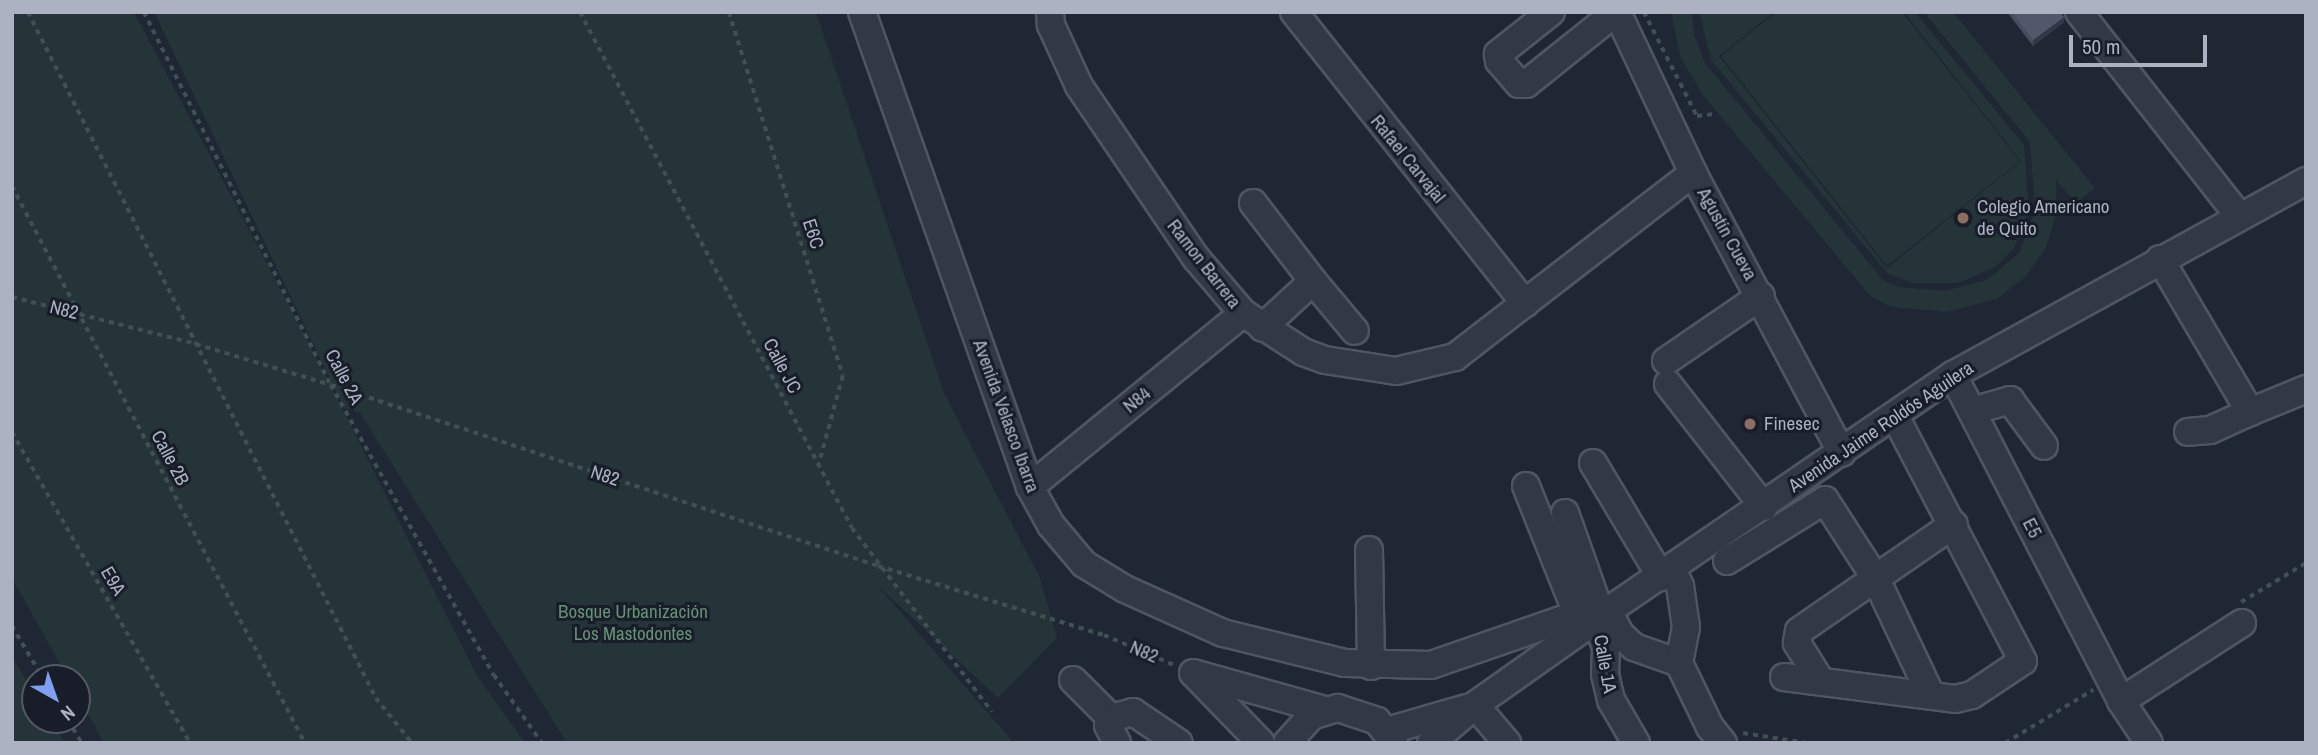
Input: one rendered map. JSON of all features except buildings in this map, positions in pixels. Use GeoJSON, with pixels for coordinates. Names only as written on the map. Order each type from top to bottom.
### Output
{"type":"FeatureCollection","features":[{"type":"Feature","properties":{"kind":"street","name":"Avenida Velasco Ibarra"},"geometry":{"type":"LineString","coordinates":[[862,12],[1030,487],[1051,525],[1084,564],[1125,589],[1223,633],[1371,666],[1431,666],[1596,615]]}},
{"type":"Feature","properties":{"kind":"street","name":"Ramon Barrera"},"geometry":{"type":"LineString","coordinates":[[1050,12],[1051,25],[1079,86],[1196,258],[1252,320],[1325,360],[1396,371],[1426,367],[1455,357],[1693,173]]}},
{"type":"Feature","properties":{"kind":"street","name":"Rafael Carvajal"},"geometry":{"type":"LineString","coordinates":[[1294,12],[1525,303]]}},
{"type":"Feature","properties":{"kind":"street"},"geometry":{"type":"LineString","coordinates":[[1550,12],[1498,54],[1499,61],[1519,84],[1526,84],[1581,22],[1617,12]]}},
{"type":"Feature","properties":{"kind":"street","name":"Agustín Cueva"},"geometry":{"type":"LineString","coordinates":[[1617,12],[1693,173],[1761,296],[1842,453]]}},
{"type":"Feature","properties":{"kind":"street"},"geometry":{"type":"LineString","coordinates":[[2091,17],[2238,215]]}},
{"type":"Feature","properties":{"kind":"street","name":"Avenida Jaime Roldós Aguilera"},"geometry":{"type":"LineString","coordinates":[[1431,743],[1475,705],[1596,615],[1667,573],[1953,375],[2238,215],[2306,181]]}},
{"type":"Feature","properties":{"kind":"street"},"geometry":{"type":"LineString","coordinates":[[1253,203],[1354,331]]}},
{"type":"Feature","properties":{"kind":"street"},"geometry":{"type":"LineString","coordinates":[[2160,259],[2250,412]]}},
{"type":"Feature","properties":{"kind":"street","name":"N84"},"geometry":{"type":"LineString","coordinates":[[1030,487],[1252,320],[1313,281]]}},
{"type":"Feature","properties":{"kind":"street"},"geometry":{"type":"LineString","coordinates":[[1761,296],[1667,373],[1763,507]]}},
{"type":"Feature","properties":{"kind":"street","name":"E5"},"geometry":{"type":"LineString","coordinates":[[1953,375],[2116,690],[2149,743]]}},
{"type":"Feature","properties":{"kind":"street"},"geometry":{"type":"LineString","coordinates":[[2188,432],[2210,430],[2306,389]]}},
{"type":"Feature","properties":{"kind":"street"},"geometry":{"type":"LineString","coordinates":[[1972,411],[2010,400],[2044,446]]}},
{"type":"Feature","properties":{"kind":"street"},"geometry":{"type":"LineString","coordinates":[[1784,677],[1965,698],[2017,670],[2023,661],[1954,524],[1895,416]]}},
{"type":"Feature","properties":{"kind":"street"},"geometry":{"type":"LineString","coordinates":[[1593,463],[1667,573],[1680,586],[1686,627],[1679,663],[1717,735]]}},
{"type":"Feature","properties":{"kind":"street"},"geometry":{"type":"LineString","coordinates":[[1526,486],[1596,615],[1634,647],[1679,663]]}},
{"type":"Feature","properties":{"kind":"street"},"geometry":{"type":"LineString","coordinates":[[1727,561],[1820,500],[1829,503],[1876,579],[1930,693]]}},
{"type":"Feature","properties":{"kind":"street"},"geometry":{"type":"LineString","coordinates":[[1565,513],[1596,615]]}},
{"type":"Feature","properties":{"kind":"street"},"geometry":{"type":"LineString","coordinates":[[1820,680],[1797,643],[1799,631],[1954,524]]}},
{"type":"Feature","properties":{"kind":"street"},"geometry":{"type":"LineString","coordinates":[[1369,550],[1371,666]]}},
{"type":"Feature","properties":{"kind":"street","name":"Calle 1A"},"geometry":{"type":"LineString","coordinates":[[1596,615],[1606,647],[1605,674],[1611,700],[1636,743]]}},
{"type":"Feature","properties":{"kind":"street"},"geometry":{"type":"LineString","coordinates":[[2116,690],[2242,624]]}},
{"type":"Feature","properties":{"kind":"street"},"geometry":{"type":"LineString","coordinates":[[1193,673],[1325,710],[1366,713],[1390,737]]}},
{"type":"Feature","properties":{"kind":"street"},"geometry":{"type":"LineString","coordinates":[[1193,673],[1261,743]]}},
{"type":"Feature","properties":{"kind":"street"},"geometry":{"type":"LineString","coordinates":[[1073,680],[1114,730],[1133,712],[1179,743]]}},
{"type":"Feature","properties":{"kind":"street"},"geometry":{"type":"LineString","coordinates":[[1475,705],[1507,743]]}},
{"type":"Feature","properties":{"kind":"street","name":"Avenida Jaime Roldós Aguilera"},"geometry":{"type":"LineString","coordinates":[[1390,737],[1475,705]]}},
{"type":"Feature","properties":{"kind":"street"},"geometry":{"type":"LineString","coordinates":[[1287,743],[1299,725],[1325,710]]}},
{"type":"Feature","properties":{"kind":"path"},"geometry":{"type":"LineString","coordinates":[[28,12],[376,698],[412,743]]}},
{"type":"Feature","properties":{"kind":"path","name":"Calle 2A"},"geometry":{"type":"LineString","coordinates":[[144,12],[331,385],[494,675],[542,743]]}},
{"type":"Feature","properties":{"kind":"path","name":"Calle JC"},"geometry":{"type":"LineString","coordinates":[[580,12],[818,464],[878,566],[992,712]]}},
{"type":"Feature","properties":{"kind":"path","name":"E6C"},"geometry":{"type":"LineString","coordinates":[[729,12],[843,376],[818,464]]}},
{"type":"Feature","properties":{"kind":"path"},"geometry":{"type":"LineString","coordinates":[[1644,12],[1697,116],[1714,114]]}},
{"type":"Feature","properties":{"kind":"path","name":"Calle 2B"},"geometry":{"type":"LineString","coordinates":[[12,186],[305,743]]}},
{"type":"Feature","properties":{"kind":"path","name":"N82"},"geometry":{"type":"LineString","coordinates":[[12,297],[196,344],[331,385],[878,566],[1104,635],[1193,673]]}},
{"type":"Feature","properties":{"kind":"path","name":"E9A"},"geometry":{"type":"LineString","coordinates":[[12,432],[190,743]]}},
{"type":"Feature","properties":{"kind":"path"},"geometry":{"type":"LineString","coordinates":[[12,626],[35,664]]}},
{"type":"Feature","properties":{"kind":"path"},"geometry":{"type":"LineString","coordinates":[[2005,743],[2116,690]]}},
{"type":"Feature","properties":{"kind":"path"},"geometry":{"type":"LineString","coordinates":[[1717,735],[1807,743]]}},
{"type":"Feature","properties":{"kind":"green space"},"geometry":{"type":"Polygon","coordinates":[[[12,12],[134,12],[320,364],[476,674],[525,743],[104,743],[91,719],[91,664],[60,664],[12,578],[12,12]]]}},
{"type":"Feature","properties":{"kind":"green space","name":"Bosque Urbanización Los Mastodontes"},"geometry":{"type":"Polygon","coordinates":[[[154,12],[816,12],[944,393],[1040,578],[1057,638],[998,698],[877,585],[1014,743],[567,743],[360,413],[344,408],[154,12]]]}},
{"type":"Feature","properties":{"kind":"green space"},"geometry":{"type":"Polygon","coordinates":[[[1671,12],[1692,12],[1694,35],[1705,63],[1883,280],[1898,287],[1945,291],[1987,280],[2020,252],[2035,211],[2030,142],[1924,12],[1953,12],[2095,188],[2076,203],[2056,180],[2056,214],[2046,248],[2025,277],[1997,299],[1946,312],[1892,307],[1870,296],[1703,95],[1680,56],[1671,12]]]}},
{"type":"Feature","properties":{"kind":"green space"},"geometry":{"type":"Polygon","coordinates":[[[1699,12],[1774,12],[1719,56],[1887,268],[2021,161],[1904,12],[1915,12],[2024,145],[2029,210],[2014,248],[1995,267],[1959,283],[1913,283],[1888,274],[1711,60],[1699,12]]]}},
{"type":"Feature","properties":{"kind":"green space"},"geometry":{"type":"Polygon","coordinates":[[[1776,12],[1902,12],[2020,161],[1887,266],[1721,56],[1776,12]]]}},
{"type":"Feature","properties":{"kind":"green space"},"geometry":{"type":"Polygon","coordinates":[[[12,657],[21,671],[21,734],[60,734],[65,743],[12,743],[12,657]]]}},
{"type":"Feature","properties":{"kind":"place","name":"Colegio Americano de Quito"},"geometry":{"type":"Point","coordinates":[1963,218]}},
{"type":"Feature","properties":{"kind":"place","name":"Finesec"},"geometry":{"type":"Point","coordinates":[1750,424]}}]}
